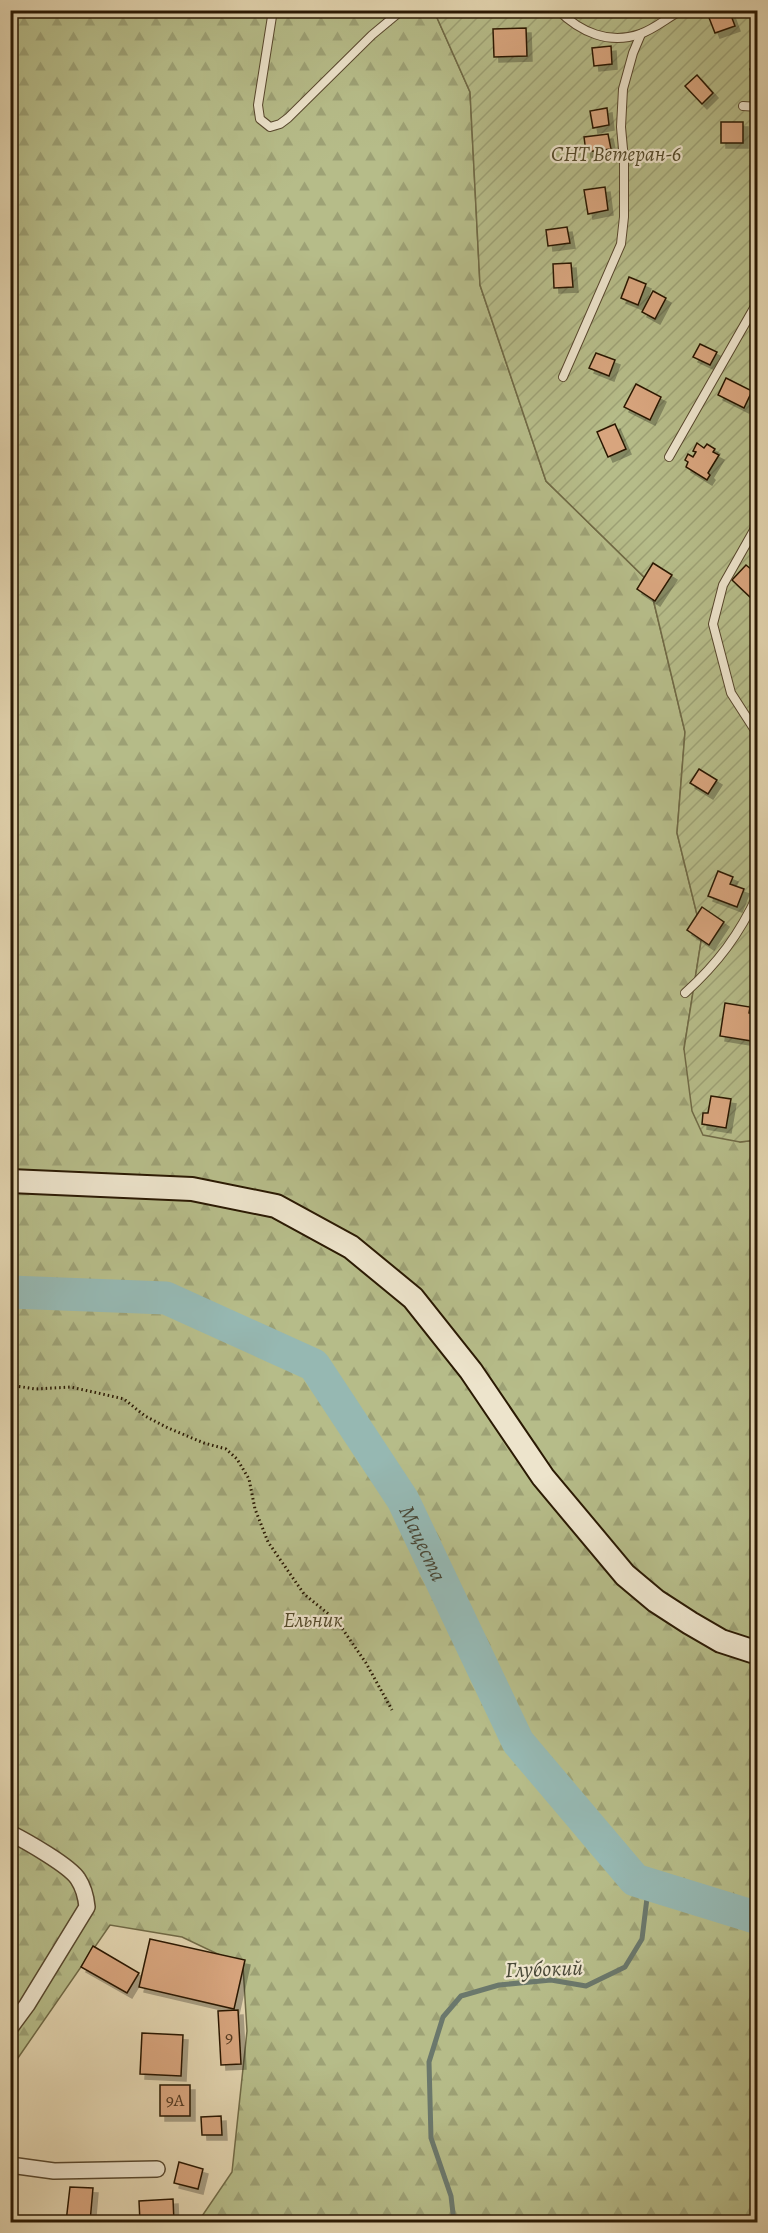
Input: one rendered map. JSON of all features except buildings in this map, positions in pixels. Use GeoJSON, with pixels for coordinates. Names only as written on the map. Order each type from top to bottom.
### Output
{"type":"FeatureCollection","features":[{"type":"Feature","properties":{"kind":"street"},"geometry":{"type":"LineString","coordinates":[[10,1181],[192,1189],[276,1206],[351,1246],[413,1298],[471,1371],[543,1477],[625,1575],[656,1601],[690,1623],[721,1641],[758,1653]]}},
{"type":"Feature","properties":{"kind":"street"},"geometry":{"type":"LineString","coordinates":[[10,1833],[33,1845],[77,1877],[86,1894],[87,1907],[27,2006],[10,2028]]}},
{"type":"Feature","properties":{"kind":"street"},"geometry":{"type":"LineString","coordinates":[[10,2165],[54,2170],[157,2169]]}},
{"type":"Feature","properties":{"kind":"lane"},"geometry":{"type":"LineString","coordinates":[[273,10],[258,105],[260,119],[270,127],[288,118],[372,35],[402,10]]}},
{"type":"Feature","properties":{"kind":"lane"},"geometry":{"type":"LineString","coordinates":[[558,10],[573,25],[605,39],[641,34],[679,11]]}},
{"type":"Feature","properties":{"kind":"lane"},"geometry":{"type":"LineString","coordinates":[[563,377],[621,244],[624,217],[624,160],[621,127],[623,88],[641,34]]}},
{"type":"Feature","properties":{"kind":"lane"},"geometry":{"type":"LineString","coordinates":[[743,106],[758,106]]}},
{"type":"Feature","properties":{"kind":"lane"},"geometry":{"type":"LineString","coordinates":[[669,458],[758,301]]}},
{"type":"Feature","properties":{"kind":"lane"},"geometry":{"type":"LineString","coordinates":[[758,523],[723,585],[714,624],[731,693],[758,735]]}},
{"type":"Feature","properties":{"kind":"lane"},"geometry":{"type":"LineString","coordinates":[[685,993],[726,951],[758,894]]}},
{"type":"Feature","properties":{"kind":"path"},"geometry":{"type":"LineString","coordinates":[[10,1385],[35,1389],[71,1387],[124,1399],[145,1416],[168,1428],[204,1443],[226,1449],[237,1459],[249,1479],[255,1509],[268,1542],[304,1594],[337,1621],[366,1663],[392,1710]]}},
{"type":"Feature","properties":{"kind":"green space","name":"Ельник"},"geometry":{"type":"Polygon","coordinates":[[[11,11],[434,11],[470,92],[480,285],[546,481],[649,582],[685,732],[677,833],[702,935],[684,1049],[740,1142],[757,1140],[757,2222],[198,2222],[232,2172],[247,2031],[243,1966],[182,1937],[110,1925],[11,2068],[11,11]]]}},
{"type":"Feature","properties":{"kind":"green space","name":"СНТ Ветеран-6"},"geometry":{"type":"Polygon","coordinates":[[[434,11],[757,11],[757,1140],[740,1142],[703,1135],[692,1111],[684,1049],[702,935],[677,833],[685,732],[649,582],[546,481],[480,285],[470,92],[434,11]]]}},
{"type":"Feature","properties":{"kind":"waterway","name":"Мацеста"},"geometry":{"type":"LineString","coordinates":[[10,1292],[166,1298],[314,1365],[403,1500],[518,1742],[635,1880],[758,1918]]}},
{"type":"Feature","properties":{"kind":"waterway","name":"Глубокий"},"geometry":{"type":"LineString","coordinates":[[454,2222],[451,2196],[431,2138],[429,2062],[443,2017],[461,1996],[499,1985],[551,1980],[586,1986],[625,1967],[642,1939],[647,1898],[635,1880]]}}]}
